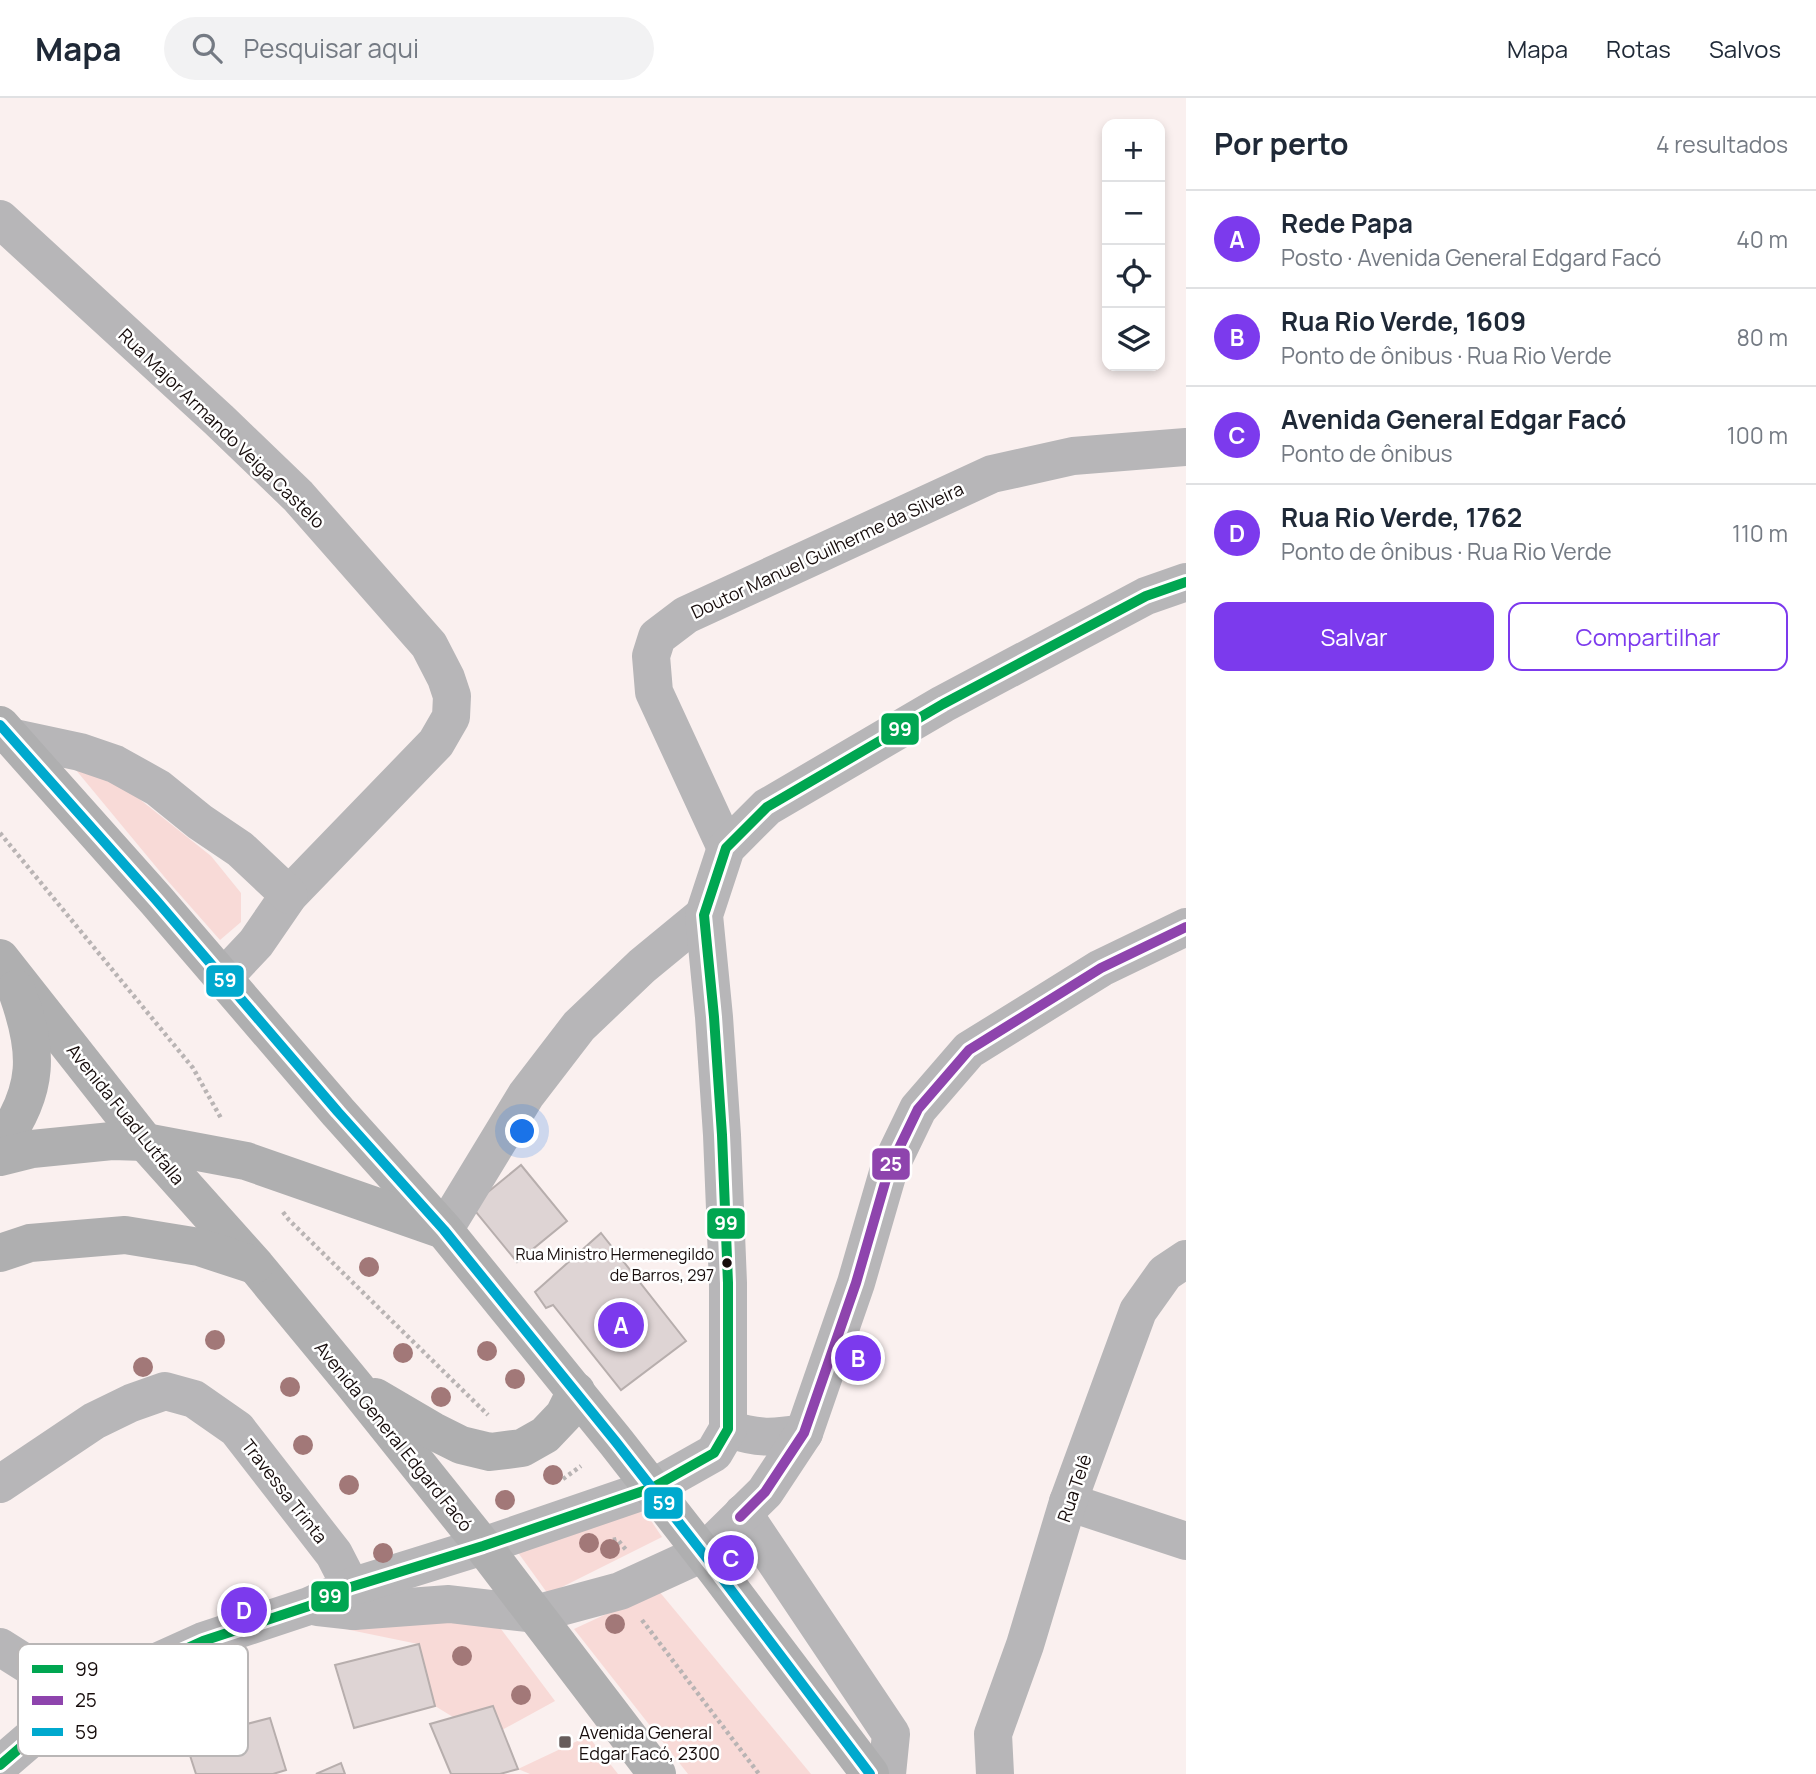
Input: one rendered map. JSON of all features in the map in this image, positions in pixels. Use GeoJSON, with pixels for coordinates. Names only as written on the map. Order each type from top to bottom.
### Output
{"type":"FeatureCollection","features":[{"type":"Feature","properties":{"kind":"main road"},"geometry":{"type":"LineString","coordinates":[[5,731],[443,1230],[576,1391],[870,1774]]}},
{"type":"Feature","properties":{"kind":"main road"},"geometry":{"type":"LineString","coordinates":[[0,1145],[23,1108],[32,1072],[26,1023],[4,963]]}},
{"type":"Feature","properties":{"kind":"main road","name":"Avenida Fuad Lutfalla"},"geometry":{"type":"LineString","coordinates":[[4,963],[145,1142],[256,1266]]}},
{"type":"Feature","properties":{"kind":"main road"},"geometry":{"type":"LineString","coordinates":[[0,1157],[53,1146],[112,1141],[145,1142],[246,1161],[443,1230]]}},
{"type":"Feature","properties":{"kind":"main road"},"geometry":{"type":"LineString","coordinates":[[0,1253],[30,1243],[125,1235],[199,1247],[256,1266]]}},
{"type":"Feature","properties":{"kind":"main road","name":"Avenida General Edgard Facó"},"geometry":{"type":"LineString","coordinates":[[256,1266],[483,1546],[657,1774]]}},
{"type":"Feature","properties":{"kind":"main road"},"geometry":{"type":"LineString","coordinates":[[355,1386],[433,1431],[461,1444],[490,1452],[522,1448],[545,1435],[564,1415],[576,1391]]}},
{"type":"Feature","properties":{"kind":"street","name":"Rua Major Armando Veiga Castelo"},"geometry":{"type":"LineString","coordinates":[[0,219],[298,496],[429,645],[452,696],[451,717],[436,743],[289,895],[256,943],[223,978]]}},
{"type":"Feature","properties":{"kind":"street","name":"Doutor Manuel Guilherme da Silveira"},"geometry":{"type":"LineString","coordinates":[[726,848],[654,692],[651,656],[657,637],[686,615],[992,474],[1073,456],[1186,447]]}},
{"type":"Feature","properties":{"kind":"street"},"geometry":{"type":"LineString","coordinates":[[353,1599],[483,1546],[652,1488],[714,1453],[728,1429],[727,1273],[722,1135],[704,915],[726,848],[767,807],[943,704],[1146,596],[1186,582]]}},
{"type":"Feature","properties":{"kind":"street"},"geometry":{"type":"LineString","coordinates":[[5,731],[80,752],[126,770],[158,789],[240,849],[289,895]]}},
{"type":"Feature","properties":{"kind":"street"},"geometry":{"type":"LineString","coordinates":[[443,1230],[526,1095],[579,1026],[642,966],[704,915]]}},
{"type":"Feature","properties":{"kind":"street"},"geometry":{"type":"LineString","coordinates":[[196,1644],[309,1606],[353,1599],[449,1604],[535,1614],[620,1591],[703,1553],[765,1492],[804,1433],[856,1283],[889,1169],[918,1109],[969,1050],[1101,968],[1186,927]]}},
{"type":"Feature","properties":{"kind":"street","name":"Rua Telê"},"geometry":{"type":"LineString","coordinates":[[995,1774],[993,1734],[1025,1645],[1069,1502],[1138,1311],[1165,1273],[1186,1259]]}},
{"type":"Feature","properties":{"kind":"street","name":"Travessa Trinta"},"geometry":{"type":"LineString","coordinates":[[0,1484],[94,1421],[131,1403],[165,1391],[194,1399],[237,1429],[334,1554],[353,1599]]}},
{"type":"Feature","properties":{"kind":"street"},"geometry":{"type":"LineString","coordinates":[[728,1429],[772,1438],[804,1433]]}},
{"type":"Feature","properties":{"kind":"street"},"geometry":{"type":"LineString","coordinates":[[1069,1502],[1186,1541]]}},
{"type":"Feature","properties":{"kind":"street"},"geometry":{"type":"LineString","coordinates":[[743,1513],[891,1734],[887,1774]]}},
{"type":"Feature","properties":{"kind":"street"},"geometry":{"type":"LineString","coordinates":[[0,1647],[18,1658]]}},
{"type":"Feature","properties":{"kind":"street"},"geometry":{"type":"LineString","coordinates":[[0,1765],[18,1750]]}},
{"type":"Feature","properties":{"kind":"path"},"geometry":{"type":"LineString","coordinates":[[620,1591],[759,1774]]}},
{"type":"Feature","properties":{"kind":"shaded area"},"geometry":{"type":"Polygon","coordinates":[[[71,764],[118,782],[211,856],[241,893],[241,922],[220,940],[71,764]]]}},
{"type":"Feature","properties":{"kind":"shaded area"},"geometry":{"type":"Polygon","coordinates":[[[635,1497],[662,1537],[548,1594],[514,1547],[635,1497]]]}},
{"type":"Feature","properties":{"kind":"shaded area"},"geometry":{"type":"Polygon","coordinates":[[[658,1590],[811,1774],[688,1774],[574,1629],[658,1590]]]}},
{"type":"Feature","properties":{"kind":"shaded area"},"geometry":{"type":"Polygon","coordinates":[[[492,1617],[555,1701],[502,1730],[492,1706],[453,1717],[435,1706],[418,1644],[345,1629],[492,1617]]]}},
{"type":"Feature","properties":{"kind":"shaded area"},"geometry":{"type":"Polygon","coordinates":[[[588,1736],[618,1774],[530,1774],[518,1769],[588,1736]]]}},
{"type":"Feature","properties":{"kind":"building"},"geometry":{"type":"Polygon","coordinates":[[[521,1165],[567,1221],[517,1262],[471,1206],[521,1165]]]}},
{"type":"Feature","properties":{"kind":"building"},"geometry":{"type":"Polygon","coordinates":[[[601,1233],[686,1341],[621,1390],[553,1305],[546,1308],[535,1292],[601,1233]]]}},
{"type":"Feature","properties":{"kind":"building"},"geometry":{"type":"Polygon","coordinates":[[[419,1644],[435,1706],[354,1728],[335,1665],[419,1644]]]}},
{"type":"Feature","properties":{"kind":"building"},"geometry":{"type":"Polygon","coordinates":[[[493,1706],[518,1769],[500,1774],[451,1774],[430,1724],[493,1706]]]}},
{"type":"Feature","properties":{"kind":"building"},"geometry":{"type":"Polygon","coordinates":[[[270,1718],[286,1770],[273,1774],[196,1774],[190,1756],[248,1756],[248,1724],[270,1718]]]}},
{"type":"Feature","properties":{"kind":"building"},"geometry":{"type":"Polygon","coordinates":[[[341,1763],[345,1774],[316,1774],[341,1763]]]}},
{"type":"Feature","properties":{"kind":"transit line","name":"99"},"geometry":{"type":"LineString","coordinates":[[196,1644],[309,1606],[351,1587],[483,1546],[652,1488],[714,1453],[728,1429],[728,1283],[722,1135],[704,915],[726,848],[767,807],[943,704],[1146,596],[1186,582]]}},
{"type":"Feature","properties":{"kind":"transit line","name":"59"},"geometry":{"type":"LineString","coordinates":[[0,725],[444,1230],[616,1442],[870,1774]]}},
{"type":"Feature","properties":{"kind":"transit line","name":"25"},"geometry":{"type":"LineString","coordinates":[[740,1517],[765,1492],[804,1433],[856,1283],[889,1169],[918,1109],[969,1050],[1101,968],[1186,927]]}},
{"type":"Feature","properties":{"kind":"transit line","name":"99"},"geometry":{"type":"LineString","coordinates":[[0,1765],[18,1750]]}},
{"type":"Feature","properties":{"kind":"place","name":"Rua Ministro Hermenegildo de Barros, 297"},"geometry":{"type":"Point","coordinates":[727,1263]}},
{"type":"Feature","properties":{"kind":"place","name":"Rede Papa"},"geometry":{"type":"Point","coordinates":[621,1325]}},
{"type":"Feature","properties":{"kind":"place","name":"Rua Rio Verde, 1609"},"geometry":{"type":"Point","coordinates":[858,1358]}},
{"type":"Feature","properties":{"kind":"place","name":"Avenida General Edgar Facó"},"geometry":{"type":"Point","coordinates":[731,1558]}},
{"type":"Feature","properties":{"kind":"place","name":"Rua Rio Verde, 1762"},"geometry":{"type":"Point","coordinates":[244,1610]}},
{"type":"Feature","properties":{"kind":"place","name":"Avenida General Edgar Facó, 2300"},"geometry":{"type":"Point","coordinates":[565,1742]}}]}
